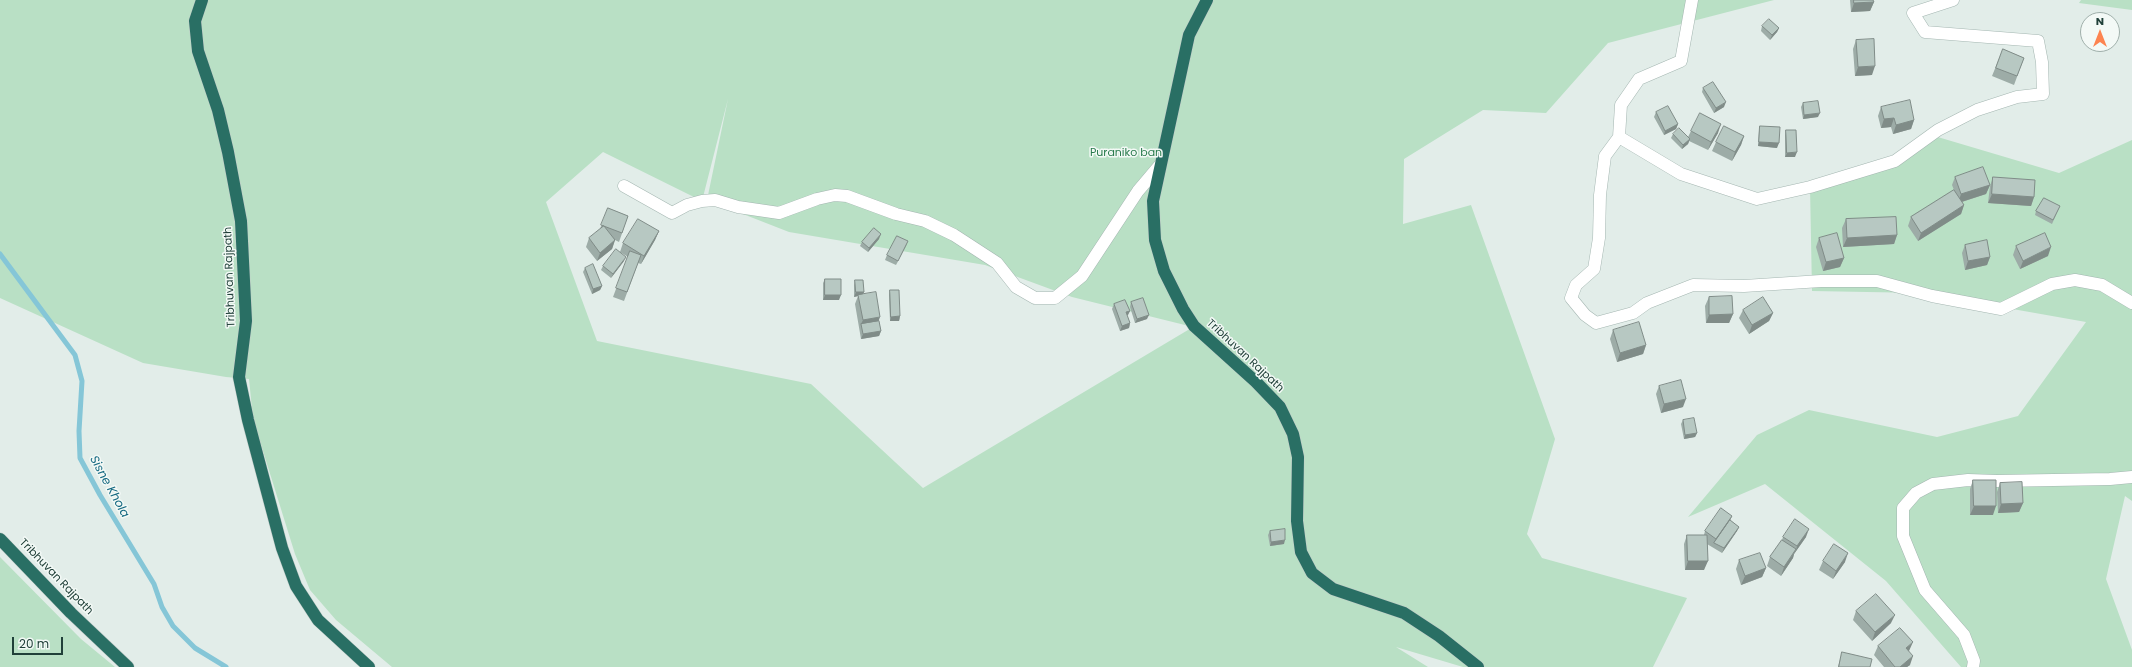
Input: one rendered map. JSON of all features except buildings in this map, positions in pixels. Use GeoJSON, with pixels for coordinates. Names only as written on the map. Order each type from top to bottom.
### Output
{"type":"FeatureCollection","features":[{"type":"Feature","properties":{"kind":"highway","name":"Tribhuvan Rajpath"},"geometry":{"type":"LineString","coordinates":[[202,0],[195,22],[198,51],[218,110],[228,152],[241,221],[246,321],[239,377],[248,420],[282,548],[296,586],[318,620],[369,667]]}},
{"type":"Feature","properties":{"kind":"highway","name":"Tribhuvan Rajpath"},"geometry":{"type":"LineString","coordinates":[[1207,0],[1189,35],[1153,201],[1155,240],[1164,271],[1182,309],[1194,326],[1256,382],[1280,407],[1293,434],[1298,457],[1297,521],[1301,552],[1312,573],[1333,589],[1404,613],[1439,636],[1478,667]]}},
{"type":"Feature","properties":{"kind":"highway","name":"Tribhuvan Rajpath"},"geometry":{"type":"LineString","coordinates":[[0,539],[71,613],[128,667]]}},
{"type":"Feature","properties":{"kind":"street"},"geometry":{"type":"LineString","coordinates":[[1692,0],[1681,61],[1639,79],[1621,105],[1619,137],[1605,156],[1600,195],[1599,238],[1594,269],[1576,285],[1571,298],[1585,316],[1596,324],[1633,314],[1647,303],[1693,285],[1757,286],[1821,281],[1877,281],[1932,296],[2001,309],[2052,284],[2075,280],[2102,285],[2132,303]]}},
{"type":"Feature","properties":{"kind":"street"},"geometry":{"type":"LineString","coordinates":[[1619,137],[1681,174],[1757,199],[1810,187],[1896,161],[1938,130],[1978,110],[2017,97],[2043,94],[2042,62],[2038,41],[1925,32],[1914,13],[1953,0]]}},
{"type":"Feature","properties":{"kind":"street"},"geometry":{"type":"LineString","coordinates":[[624,186],[672,213],[702,201],[715,200],[738,207],[779,213],[835,195],[847,196],[896,214],[925,221],[954,235],[997,263],[1016,287],[1035,298],[1055,298],[1082,276],[1138,191],[1160,165]]}},
{"type":"Feature","properties":{"kind":"street"},"geometry":{"type":"LineString","coordinates":[[1973,667],[1974,661],[1964,635],[1925,590],[1903,536],[1903,508],[1916,493],[1933,484],[1968,480],[1997,482],[2076,479],[2110,480],[2132,477]]}},
{"type":"Feature","properties":{"kind":"green space","name":"Puraniko ban"},"geometry":{"type":"Polygon","coordinates":[[[0,0],[1774,0],[1608,43],[1546,113],[1483,110],[1404,159],[1403,224],[1471,205],[1555,439],[1527,534],[1542,558],[1687,598],[1653,667],[1463,667],[1396,647],[1428,667],[392,667],[336,620],[310,590],[295,554],[253,419],[249,379],[226,377],[143,363],[0,298],[0,0]],[[728,99],[702,201],[603,152],[546,202],[597,341],[811,384],[923,488],[1193,327],[1072,297],[985,265],[789,232],[707,200],[728,99]]]}},
{"type":"Feature","properties":{"kind":"green space"},"geometry":{"type":"Polygon","coordinates":[[[2081,0],[2132,0],[2132,10],[2079,3],[2081,0]]]}},
{"type":"Feature","properties":{"kind":"green space"},"geometry":{"type":"Polygon","coordinates":[[[1931,135],[2059,173],[2132,140],[2132,501],[2125,496],[2106,579],[2132,650],[2132,667],[1961,667],[1886,581],[1765,484],[1688,517],[1757,435],[1809,410],[1937,437],[2018,416],[2086,322],[1922,293],[1812,291],[1810,187],[1895,161],[1931,135]]]}},
{"type":"Feature","properties":{"kind":"green space"},"geometry":{"type":"Polygon","coordinates":[[[0,557],[81,639],[115,667],[0,667],[0,557]]]}},
{"type":"Feature","properties":{"kind":"waterway","name":"Sisne Khola"},"geometry":{"type":"LineString","coordinates":[[0,254],[75,355],[82,381],[79,431],[80,458],[100,495],[154,584],[162,607],[173,626],[195,648],[226,667]]}}]}
